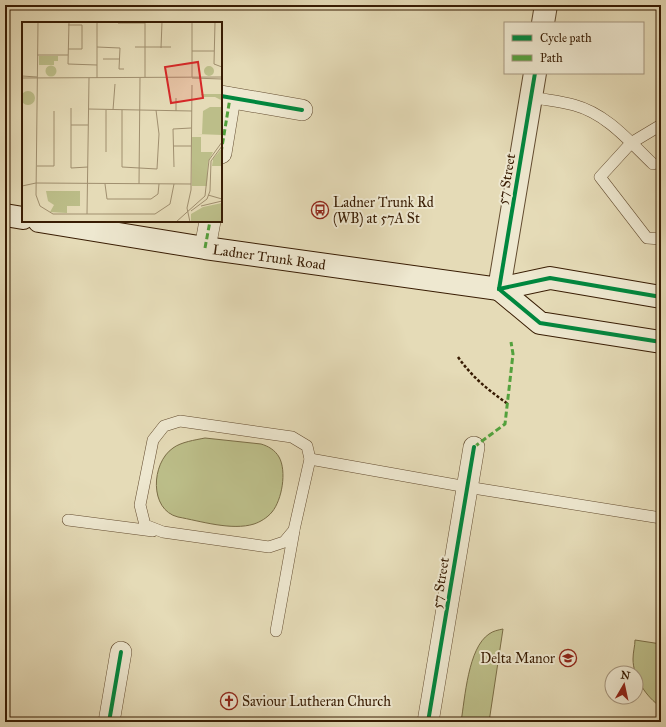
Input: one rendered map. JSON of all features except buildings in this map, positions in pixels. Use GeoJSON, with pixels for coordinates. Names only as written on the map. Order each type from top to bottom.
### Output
{"type":"FeatureCollection","features":[{"type":"Feature","properties":{"kind":"main road"},"geometry":{"type":"LineString","coordinates":[[543,22],[546,5]]}},
{"type":"Feature","properties":{"kind":"main road","name":"57 Street"},"geometry":{"type":"LineString","coordinates":[[499,289],[535,74]]}},
{"type":"Feature","properties":{"kind":"main road"},"geometry":{"type":"LineString","coordinates":[[5,215],[22,218]]}},
{"type":"Feature","properties":{"kind":"main road","name":"Ladner Trunk Road"},"geometry":{"type":"LineString","coordinates":[[46,222],[205,248],[499,289],[550,278],[661,297]]}},
{"type":"Feature","properties":{"kind":"main road"},"geometry":{"type":"LineString","coordinates":[[499,289],[540,323],[661,342]]}},
{"type":"Feature","properties":{"kind":"street"},"geometry":{"type":"LineString","coordinates":[[222,142],[226,97],[302,110]]}},
{"type":"Feature","properties":{"kind":"street"},"geometry":{"type":"LineString","coordinates":[[205,248],[210,222]]}},
{"type":"Feature","properties":{"kind":"street","name":"57 Street"},"geometry":{"type":"LineString","coordinates":[[428,722],[474,447]]}},
{"type":"Feature","properties":{"kind":"street"},"geometry":{"type":"LineString","coordinates":[[109,722],[121,652]]}},
{"type":"Feature","properties":{"kind":"lane"},"geometry":{"type":"LineString","coordinates":[[531,97],[574,105],[595,113],[612,124],[653,164]]}},
{"type":"Feature","properties":{"kind":"lane"},"geometry":{"type":"LineString","coordinates":[[661,124],[631,143],[600,177],[648,238],[661,239]]}},
{"type":"Feature","properties":{"kind":"lane"},"geometry":{"type":"LineString","coordinates":[[163,532],[145,524],[140,505],[153,440],[164,426],[180,421],[292,438],[307,446],[310,459],[294,530],[276,631]]}},
{"type":"Feature","properties":{"kind":"lane"},"geometry":{"type":"LineString","coordinates":[[310,459],[467,487],[661,518]]}},
{"type":"Feature","properties":{"kind":"lane"},"geometry":{"type":"LineString","coordinates":[[68,520],[269,547],[284,542],[294,530]]}},
{"type":"Feature","properties":{"kind":"path"},"geometry":{"type":"LineString","coordinates":[[458,357],[466,369],[482,385],[508,404]]}},
{"type":"Feature","properties":{"kind":"green space"},"geometry":{"type":"Polygon","coordinates":[[[205,438],[261,444],[271,449],[279,457],[283,470],[281,493],[276,507],[266,518],[245,526],[226,526],[178,517],[169,513],[162,505],[156,486],[160,464],[173,448],[180,444],[205,438]]]}},
{"type":"Feature","properties":{"kind":"green space"},"geometry":{"type":"Polygon","coordinates":[[[503,629],[489,722],[461,722],[466,687],[476,650],[489,634],[503,629]]]}},
{"type":"Feature","properties":{"kind":"green space"},"geometry":{"type":"Polygon","coordinates":[[[635,640],[661,644],[661,707],[650,698],[644,690],[644,665],[634,665],[635,640]]]}},
{"type":"Feature","properties":{"kind":"marked path"},"geometry":{"type":"LineString","coordinates":[[222,147],[230,98]]}},
{"type":"Feature","properties":{"kind":"marked path"},"geometry":{"type":"LineString","coordinates":[[205,248],[210,222]]}},
{"type":"Feature","properties":{"kind":"marked path"},"geometry":{"type":"LineString","coordinates":[[474,447],[505,424],[513,354],[511,342]]}},
{"type":"Feature","properties":{"kind":"cycle path"},"geometry":{"type":"LineString","coordinates":[[499,289],[535,74]]}},
{"type":"Feature","properties":{"kind":"cycle path"},"geometry":{"type":"LineString","coordinates":[[222,96],[302,110]]}},
{"type":"Feature","properties":{"kind":"cycle path"},"geometry":{"type":"LineString","coordinates":[[499,289],[550,278],[661,297]]}},
{"type":"Feature","properties":{"kind":"cycle path"},"geometry":{"type":"LineString","coordinates":[[499,289],[540,323],[661,342]]}},
{"type":"Feature","properties":{"kind":"cycle path"},"geometry":{"type":"LineString","coordinates":[[428,722],[474,447]]}},
{"type":"Feature","properties":{"kind":"cycle path"},"geometry":{"type":"LineString","coordinates":[[109,722],[121,652]]}},
{"type":"Feature","properties":{"kind":"place","name":"Ladner Trunk Rd (WB) at 57A St"},"geometry":{"type":"Point","coordinates":[320,210]}},
{"type":"Feature","properties":{"kind":"place","name":"Delta Manor"},"geometry":{"type":"Point","coordinates":[568,658]}},
{"type":"Feature","properties":{"kind":"place","name":"Saviour Lutheran Church"},"geometry":{"type":"Point","coordinates":[229,701]}}]}
